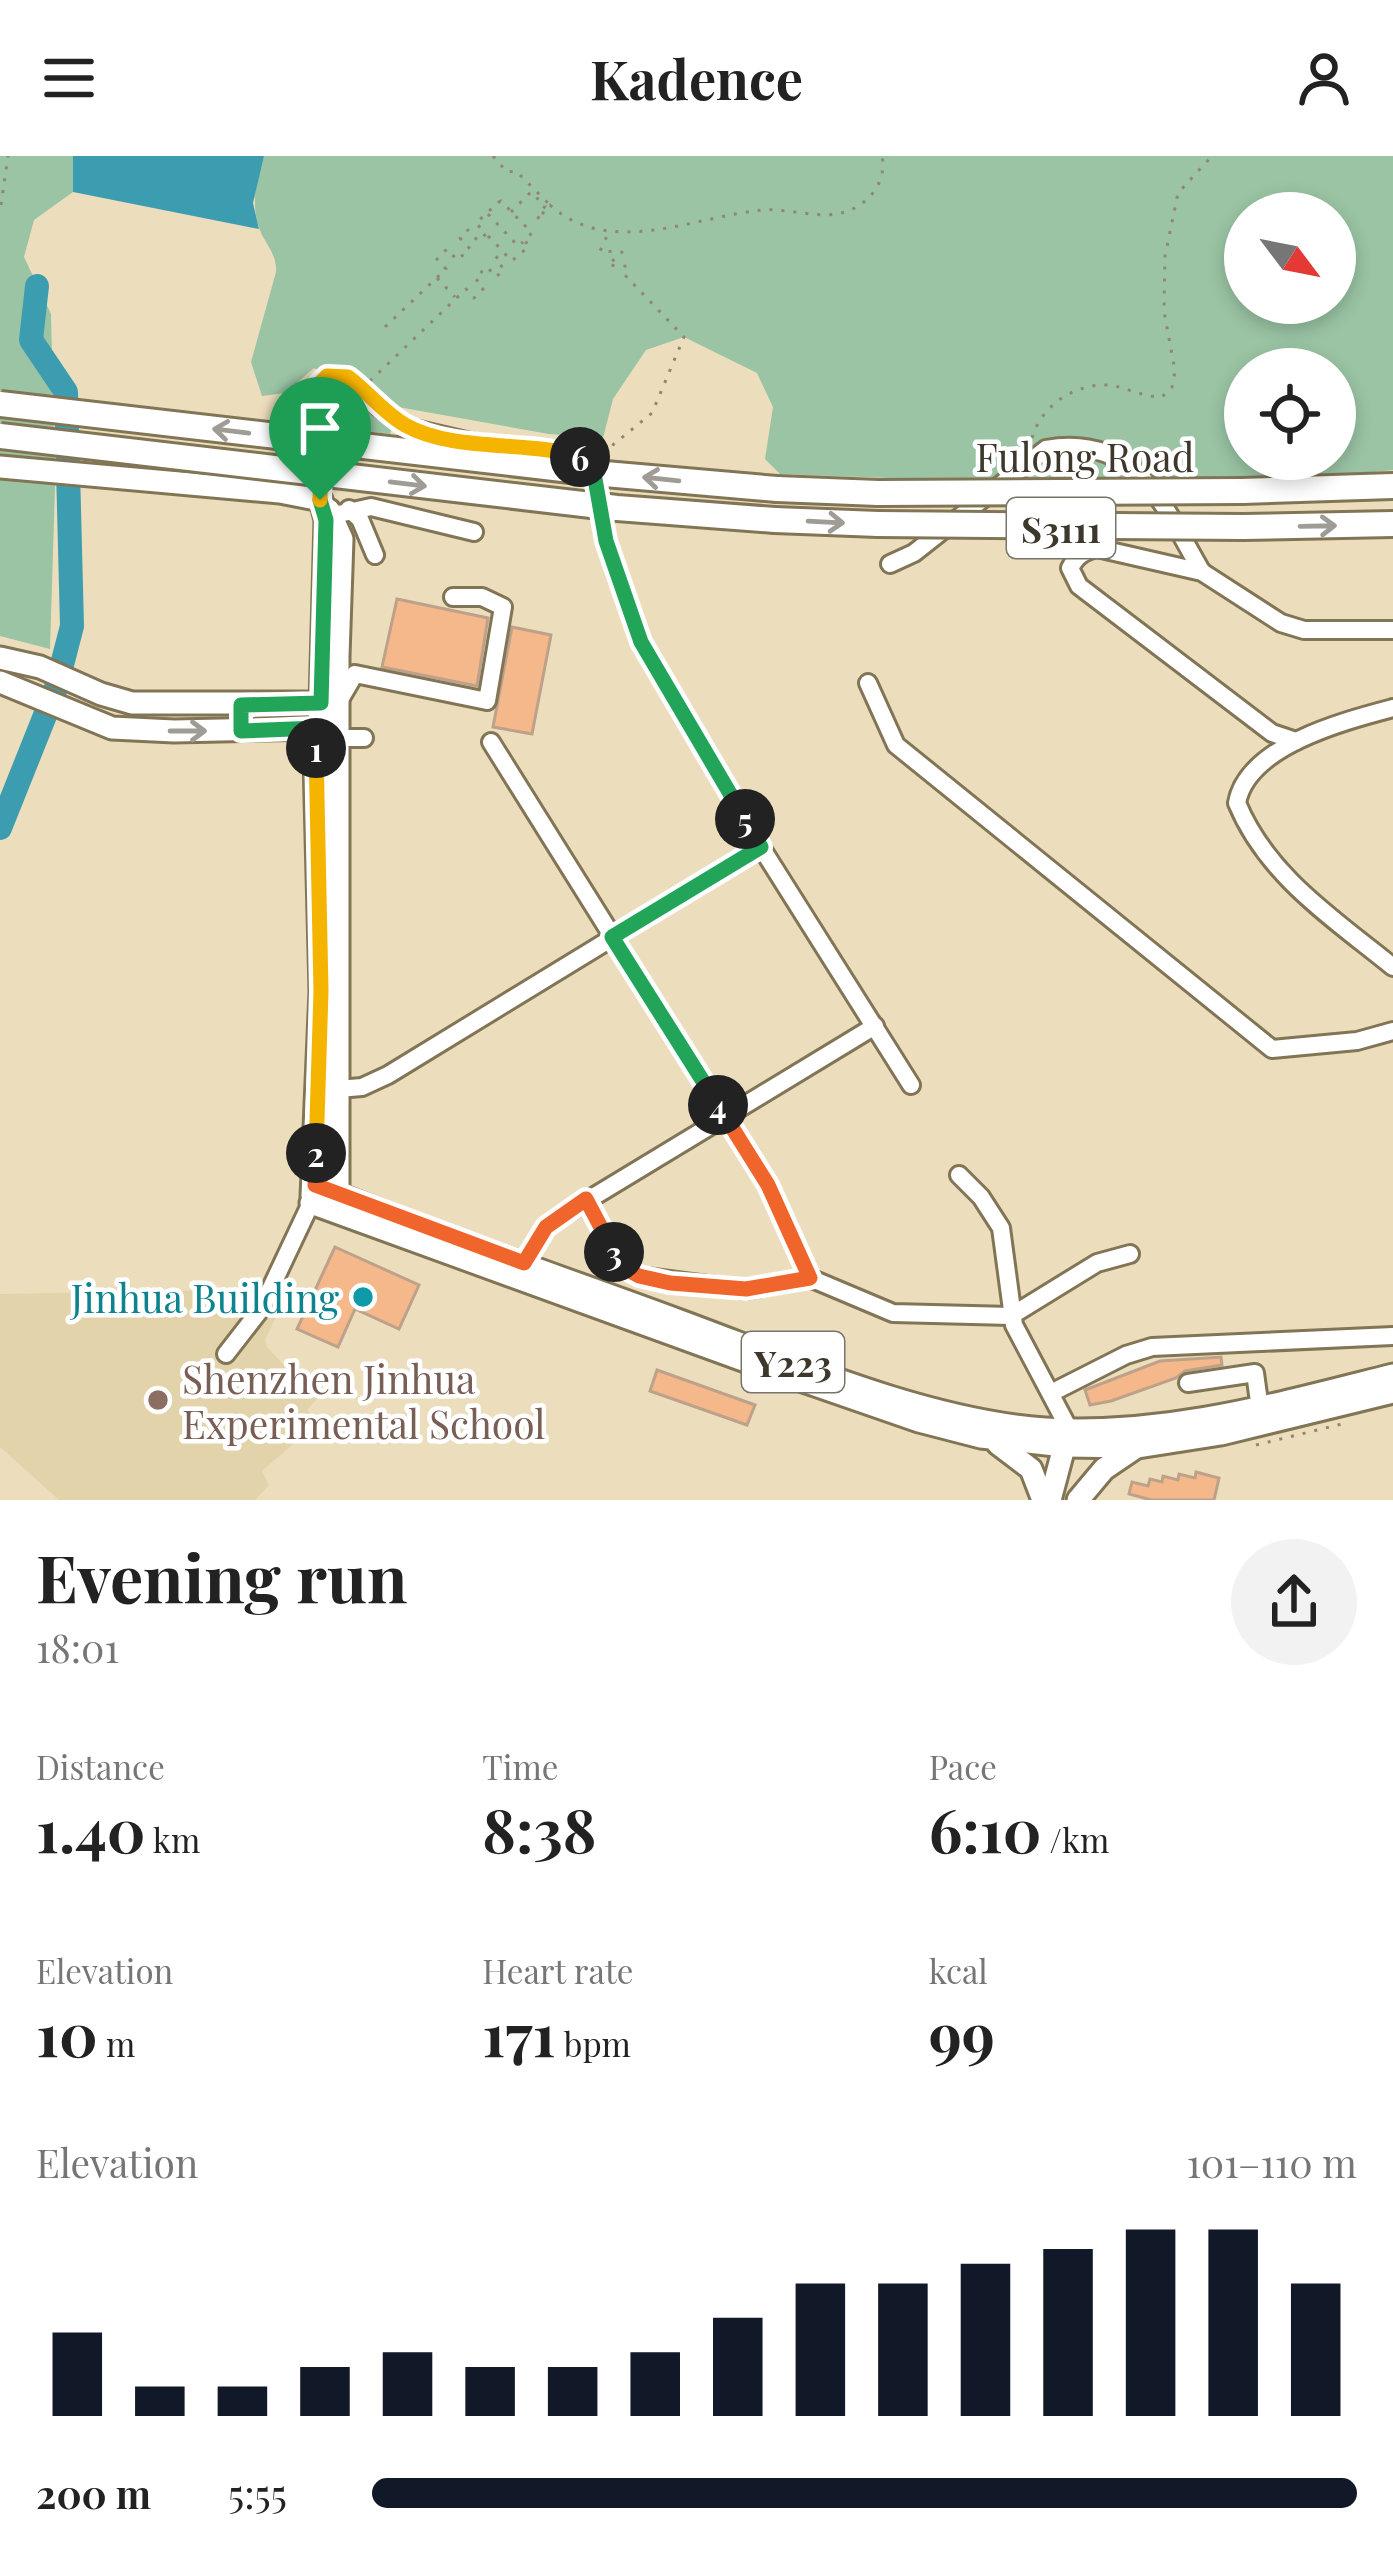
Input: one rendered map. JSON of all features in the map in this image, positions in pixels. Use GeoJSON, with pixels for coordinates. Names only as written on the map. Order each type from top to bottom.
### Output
{"type":"FeatureCollection","features":[{"type":"Feature","properties":{"kind":"highway","name":"Fulong Road"},"geometry":{"type":"LineString","coordinates":[[0,404],[605,474],[777,489],[878,493],[1393,486]]}},
{"type":"Feature","properties":{"kind":"highway","name":"Fulong Road"},"geometry":{"type":"LineString","coordinates":[[0,436],[617,508],[775,520],[1244,527],[1393,524]]}},
{"type":"Feature","properties":{"kind":"main road"},"geometry":{"type":"LineString","coordinates":[[0,467],[280,491],[334,508],[342,539],[328,733],[313,1194],[338,1195],[328,733]]}},
{"type":"Feature","properties":{"kind":"main road"},"geometry":{"type":"LineString","coordinates":[[0,658],[40,667],[132,703],[330,703]]}},
{"type":"Feature","properties":{"kind":"main road"},"geometry":{"type":"LineString","coordinates":[[0,682],[93,723],[131,730],[328,733]]}},
{"type":"Feature","properties":{"kind":"main road"},"geometry":{"type":"LineString","coordinates":[[241,705],[241,731]]}},
{"type":"Feature","properties":{"kind":"main road","name":"Y223"},"geometry":{"type":"LineString","coordinates":[[313,1194],[776,1372],[919,1421],[981,1437],[1072,1441]]}},
{"type":"Feature","properties":{"kind":"main road","name":"Y223"},"geometry":{"type":"LineString","coordinates":[[338,1195],[768,1353],[931,1407],[1072,1441]]}},
{"type":"Feature","properties":{"kind":"main road"},"geometry":{"type":"LineString","coordinates":[[1072,1441],[1260,1408],[1393,1376]]}},
{"type":"Feature","properties":{"kind":"main road"},"geometry":{"type":"LineString","coordinates":[[1072,1441],[1138,1447],[1221,1434],[1393,1392]]}},
{"type":"Feature","properties":{"kind":"main road"},"geometry":{"type":"LineString","coordinates":[[981,1437],[1018,1455],[1031,1469],[1046,1500]]}},
{"type":"Feature","properties":{"kind":"main road"},"geometry":{"type":"LineString","coordinates":[[1046,1500],[1072,1441]]}},
{"type":"Feature","properties":{"kind":"main road"},"geometry":{"type":"LineString","coordinates":[[1072,1441],[1076,1500]]}},
{"type":"Feature","properties":{"kind":"main road"},"geometry":{"type":"LineString","coordinates":[[1076,1500],[1104,1469],[1138,1447]]}},
{"type":"Feature","properties":{"kind":"street"},"geometry":{"type":"LineString","coordinates":[[375,556],[360,519],[334,508],[320,464],[327,408],[320,383],[327,376],[348,377],[410,428],[492,447],[569,454],[592,462],[606,541],[641,642],[761,847],[910,1085]]}},
{"type":"Feature","properties":{"kind":"street"},"geometry":{"type":"LineString","coordinates":[[890,565],[914,553],[1024,463],[1046,449],[1066,445],[1115,457],[1144,477],[1202,572]]}},
{"type":"Feature","properties":{"kind":"street"},"geometry":{"type":"LineString","coordinates":[[334,508],[381,508],[474,532]]}},
{"type":"Feature","properties":{"kind":"street"},"geometry":{"type":"LineString","coordinates":[[1296,741],[1272,733],[1079,586],[1070,568],[1082,552],[1097,548],[1202,572],[1281,623],[1304,630],[1393,630]]}},
{"type":"Feature","properties":{"kind":"street"},"geometry":{"type":"LineString","coordinates":[[330,703],[355,674],[415,694],[487,701],[503,607],[482,597],[453,597]]}},
{"type":"Feature","properties":{"kind":"street"},"geometry":{"type":"LineString","coordinates":[[868,683],[896,745],[1272,1049],[1357,1042],[1393,1031]]}},
{"type":"Feature","properties":{"kind":"street"},"geometry":{"type":"LineString","coordinates":[[1393,708],[1296,741],[1249,774],[1237,803],[1265,855],[1292,885],[1393,967]]}},
{"type":"Feature","properties":{"kind":"street"},"geometry":{"type":"LineString","coordinates":[[328,733],[364,738]]}},
{"type":"Feature","properties":{"kind":"street"},"geometry":{"type":"LineString","coordinates":[[491,742],[768,1185],[810,1278]]}},
{"type":"Feature","properties":{"kind":"street"},"geometry":{"type":"LineString","coordinates":[[338,1089],[375,1082],[761,847]]}},
{"type":"Feature","properties":{"kind":"street"},"geometry":{"type":"LineString","coordinates":[[524,1263],[546,1227],[586,1199],[875,1026]]}},
{"type":"Feature","properties":{"kind":"street"},"geometry":{"type":"LineString","coordinates":[[958,1175],[1001,1228],[1012,1316],[1072,1441]]}},
{"type":"Feature","properties":{"kind":"street"},"geometry":{"type":"LineString","coordinates":[[226,1354],[261,1309],[313,1194]]}},
{"type":"Feature","properties":{"kind":"street"},"geometry":{"type":"LineString","coordinates":[[586,1199],[624,1268],[639,1276],[746,1289],[810,1278],[893,1313],[1012,1316],[1097,1263],[1130,1255]]}},
{"type":"Feature","properties":{"kind":"street"},"geometry":{"type":"LineString","coordinates":[[1051,1393],[1152,1347],[1393,1336]]}},
{"type":"Feature","properties":{"kind":"street"},"geometry":{"type":"LineString","coordinates":[[1188,1382],[1255,1373],[1260,1408]]}},
{"type":"Feature","properties":{"kind":"path"},"geometry":{"type":"LineString","coordinates":[[1,205],[8,156]]}},
{"type":"Feature","properties":{"kind":"path"},"geometry":{"type":"LineString","coordinates":[[494,156],[548,203],[608,232],[692,226],[759,211],[843,213],[866,200],[880,182],[882,156]]}},
{"type":"Feature","properties":{"kind":"path"},"geometry":{"type":"LineString","coordinates":[[1024,463],[1036,424],[1050,405],[1074,392],[1107,384],[1140,397],[1162,397],[1172,387],[1175,371],[1164,311],[1165,256],[1178,193],[1212,156]]}},
{"type":"Feature","properties":{"kind":"path"},"geometry":{"type":"LineString","coordinates":[[511,212],[531,192],[545,206],[537,220],[548,203]]}},
{"type":"Feature","properties":{"kind":"path"},"geometry":{"type":"LineString","coordinates":[[487,212],[518,246],[524,240],[532,233],[501,200],[487,212],[476,223],[512,261],[529,246],[524,240]]}},
{"type":"Feature","properties":{"kind":"path"},"geometry":{"type":"LineString","coordinates":[[385,327],[446,269],[437,259],[447,249],[457,260],[470,249],[460,238],[468,230],[478,241],[486,233]]}},
{"type":"Feature","properties":{"kind":"path"},"geometry":{"type":"LineString","coordinates":[[592,462],[652,413],[684,337],[623,273],[625,266],[608,265],[622,252],[600,251],[608,232]]}},
{"type":"Feature","properties":{"kind":"path"},"geometry":{"type":"LineString","coordinates":[[369,382],[466,289],[474,298],[484,288],[475,278],[487,267],[496,277],[504,269],[495,259],[503,252]]}},
{"type":"Feature","properties":{"kind":"path"},"geometry":{"type":"LineString","coordinates":[[437,278],[456,298]]}},
{"type":"Feature","properties":{"kind":"shaded area","name":"Shenzhen Jinhua Experimental School"},"geometry":{"type":"Polygon","coordinates":[[[224,1290],[276,1317],[265,1340],[267,1347],[294,1376],[324,1391],[307,1410],[319,1422],[262,1471],[269,1485],[255,1500],[59,1500],[0,1447],[0,1294],[224,1290]]]}},
{"type":"Feature","properties":{"kind":"green space"},"geometry":{"type":"Polygon","coordinates":[[[0,156],[73,156],[73,192],[34,220],[24,257],[51,314],[55,487],[50,649],[0,636],[0,156]]]}},
{"type":"Feature","properties":{"kind":"green space"},"geometry":{"type":"Polygon","coordinates":[[[264,156],[1393,156],[1393,470],[1356,474],[1356,348],[1224,348],[1224,478],[973,481],[780,474],[765,459],[773,407],[757,373],[684,337],[646,350],[613,399],[603,438],[549,434],[398,407],[390,434],[340,428],[343,399],[337,379],[314,368],[285,393],[262,396],[251,362],[276,272],[256,215],[264,156]]]}},
{"type":"Feature","properties":{"kind":"water"},"geometry":{"type":"Polygon","coordinates":[[[73,156],[264,156],[253,203],[259,229],[73,192],[73,156]]]}},
{"type":"Feature","properties":{"kind":"building"},"geometry":{"type":"Polygon","coordinates":[[[397,599],[488,618],[477,686],[382,667],[397,599]]]}},
{"type":"Feature","properties":{"kind":"building"},"geometry":{"type":"Polygon","coordinates":[[[512,627],[551,635],[532,734],[493,727],[512,627]]]}},
{"type":"Feature","properties":{"kind":"building","name":"Jinhua Building"},"geometry":{"type":"Polygon","coordinates":[[[335,1247],[419,1285],[399,1329],[355,1309],[338,1347],[297,1329],[335,1247]]]}},
{"type":"Feature","properties":{"kind":"building"},"geometry":{"type":"Polygon","coordinates":[[[1221,1357],[1222,1365],[1185,1371],[1111,1401],[1090,1405],[1085,1390],[1160,1361],[1221,1357]]]}},
{"type":"Feature","properties":{"kind":"building"},"geometry":{"type":"Polygon","coordinates":[[[657,1370],[755,1405],[747,1425],[650,1391],[657,1370]]]}},
{"type":"Feature","properties":{"kind":"building"},"geometry":{"type":"Polygon","coordinates":[[[1196,1472],[1219,1478],[1214,1500],[1151,1500],[1129,1494],[1132,1482],[1148,1486],[1150,1479],[1178,1480],[1179,1474],[1195,1478],[1196,1472]]]}},
{"type":"Feature","properties":{"kind":"waterway"},"geometry":{"type":"LineString","coordinates":[[0,828],[56,688],[72,626],[66,392],[31,340],[37,286]]}},
{"type":"Feature","properties":{"kind":"place","name":"Jinhua Building"},"geometry":{"type":"Point","coordinates":[363,1297]}},
{"type":"Feature","properties":{"kind":"place","name":"Shenzhen Jinhua Experimental School"},"geometry":{"type":"Point","coordinates":[158,1400]}},
{"type":"Feature","properties":{"kind":"route"},"geometry":{"type":"LineString","coordinates":[[327,376],[348,377],[410,428],[492,447],[569,454],[592,462],[606,541],[641,642],[761,847],[612,937],[768,1185],[810,1278],[746,1289],[639,1276],[624,1268],[586,1199],[546,1227],[524,1263],[315,1185],[321,991],[317,728],[241,731],[241,705],[321,703],[326,520],[320,500],[327,400],[320,383],[327,376]]}}]}
